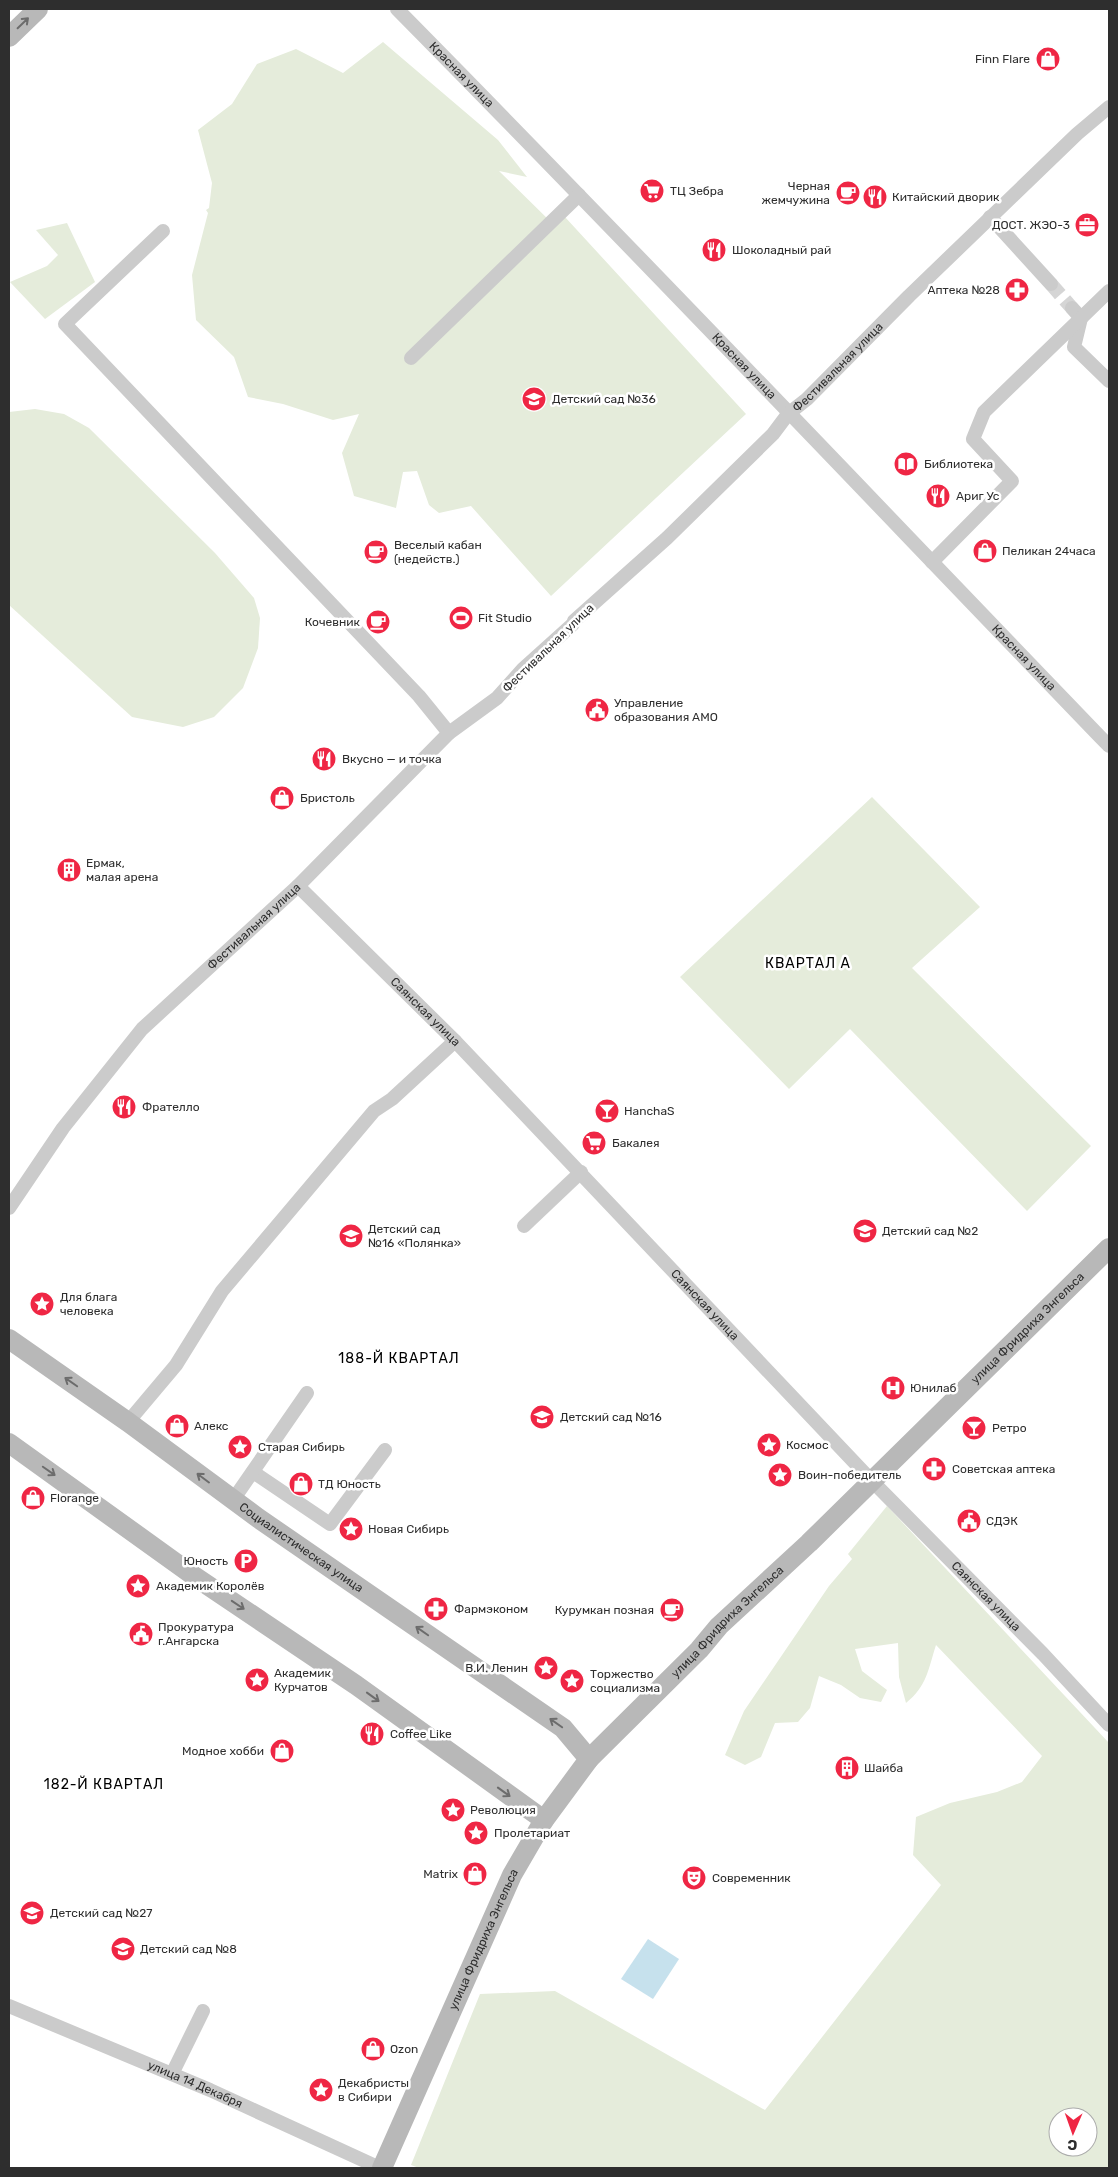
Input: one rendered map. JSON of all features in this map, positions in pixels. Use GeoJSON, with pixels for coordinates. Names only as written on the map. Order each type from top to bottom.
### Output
{"type":"FeatureCollection","features":[{"type":"Feature","properties":{"kind":"street"},"geometry":{"type":"LineString","coordinates":[[9,37],[38,9]]}},
{"type":"Feature","properties":{"kind":"street","name":"Красная улица"},"geometry":{"type":"LineString","coordinates":[[397,9],[663,280],[788,414],[1109,746]]}},
{"type":"Feature","properties":{"kind":"street","name":"Фестивальная улица"},"geometry":{"type":"LineString","coordinates":[[9,1208],[63,1128],[142,1029],[298,886],[449,732],[497,698],[523,669],[574,621],[667,538],[773,434],[788,414],[807,399],[990,217],[1077,134],[1109,108]]}},
{"type":"Feature","properties":{"kind":"street"},"geometry":{"type":"LineString","coordinates":[[411,358],[579,195]]}},
{"type":"Feature","properties":{"kind":"street"},"geometry":{"type":"LineString","coordinates":[[990,217],[1051,284]]}},
{"type":"Feature","properties":{"kind":"street"},"geometry":{"type":"LineString","coordinates":[[163,231],[65,324],[419,696],[449,732]]}},
{"type":"Feature","properties":{"kind":"street"},"geometry":{"type":"LineString","coordinates":[[932,562],[1012,481],[972,439],[984,412],[1077,313],[1109,291]]}},
{"type":"Feature","properties":{"kind":"street"},"geometry":{"type":"LineString","coordinates":[[1077,313],[1074,347],[1109,381]]}},
{"type":"Feature","properties":{"kind":"street","name":"Саянская улица"},"geometry":{"type":"LineString","coordinates":[[298,886],[455,1041],[872,1481],[1043,1654],[1109,1725]]}},
{"type":"Feature","properties":{"kind":"street"},"geometry":{"type":"LineString","coordinates":[[128,1422],[176,1365],[222,1291],[374,1111],[392,1099],[455,1041]]}},
{"type":"Feature","properties":{"kind":"street"},"geometry":{"type":"LineString","coordinates":[[524,1226],[581,1172]]}},
{"type":"Feature","properties":{"kind":"street","name":"улица Фридриха Энгельса"},"geometry":{"type":"LineString","coordinates":[[381,2168],[512,1875],[544,1820],[589,1759],[699,1650],[719,1626],[872,1481],[1109,1248]]}},
{"type":"Feature","properties":{"kind":"street","name":"Социалистическая улица"},"geometry":{"type":"LineString","coordinates":[[9,1338],[128,1422],[233,1500],[563,1728],[589,1759]]}},
{"type":"Feature","properties":{"kind":"street"},"geometry":{"type":"LineString","coordinates":[[233,1500],[307,1393]]}},
{"type":"Feature","properties":{"kind":"street"},"geometry":{"type":"LineString","coordinates":[[9,1443],[194,1576],[356,1685],[544,1820]]}},
{"type":"Feature","properties":{"kind":"street"},"geometry":{"type":"LineString","coordinates":[[253,1472],[330,1524],[385,1450]]}},
{"type":"Feature","properties":{"kind":"street","name":"улица 14 Декабря"},"geometry":{"type":"LineString","coordinates":[[9,2006],[172,2074],[381,2168]]}},
{"type":"Feature","properties":{"kind":"street"},"geometry":{"type":"LineString","coordinates":[[172,2074],[203,2011]]}},
{"type":"Feature","properties":{"kind":"green space"},"geometry":{"type":"Polygon","coordinates":[[[383,42],[498,140],[527,177],[499,171],[555,226],[565,217],[746,414],[551,596],[471,506],[439,513],[429,505],[417,471],[403,472],[396,508],[354,496],[342,453],[359,414],[333,420],[283,404],[248,397],[234,357],[196,320],[192,275],[208,213],[206,210],[209,208],[212,183],[198,130],[232,104],[257,64],[296,49],[343,73],[383,42]]]}},
{"type":"Feature","properties":{"kind":"green space"},"geometry":{"type":"Polygon","coordinates":[[[67,223],[95,282],[45,319],[10,282],[47,266],[58,255],[36,230],[67,223]]]}},
{"type":"Feature","properties":{"kind":"green space"},"geometry":{"type":"Polygon","coordinates":[[[35,409],[64,414],[89,428],[215,553],[254,598],[260,618],[258,648],[243,688],[214,717],[183,727],[132,717],[9,605],[9,412],[35,409]]]}},
{"type":"Feature","properties":{"kind":"green space"},"geometry":{"type":"Polygon","coordinates":[[[872,797],[980,907],[912,968],[1091,1146],[1027,1211],[850,1029],[789,1089],[680,977],[872,797]]]}},
{"type":"Feature","properties":{"kind":"green space"},"geometry":{"type":"Polygon","coordinates":[[[887,1506],[1109,1743],[1109,2168],[419,2168],[411,2165],[480,1994],[555,1991],[765,2110],[941,1885],[913,1855],[916,1817],[950,1803],[997,1792],[1022,1782],[1042,1756],[936,1645],[923,1684],[906,1703],[899,1677],[898,1643],[855,1649],[862,1671],[887,1690],[881,1702],[860,1698],[841,1685],[819,1676],[810,1708],[798,1722],[775,1723],[761,1757],[745,1765],[725,1755],[744,1711],[829,1586],[852,1559],[848,1554],[887,1506]]]}},
{"type":"Feature","properties":{"kind":"water"},"geometry":{"type":"Polygon","coordinates":[[[648,1939],[679,1959],[653,1999],[621,1979],[648,1939]]]}},
{"type":"Feature","properties":{"kind":"tunnel"},"geometry":{"type":"LineString","coordinates":[[1051,284],[1072,308]]}},
{"type":"Feature","properties":{"kind":"place","name":"Finn Flare"},"geometry":{"type":"Point","coordinates":[1048,59]}},
{"type":"Feature","properties":{"kind":"place","name":"ТЦ Зебра"},"geometry":{"type":"Point","coordinates":[652,191]}},
{"type":"Feature","properties":{"kind":"place","name":"Черная жемчужина"},"geometry":{"type":"Point","coordinates":[848,193]}},
{"type":"Feature","properties":{"kind":"place","name":"Китайский дворик"},"geometry":{"type":"Point","coordinates":[875,197]}},
{"type":"Feature","properties":{"kind":"place","name":"ДОСТ. ЖЭО-3"},"geometry":{"type":"Point","coordinates":[1087,225]}},
{"type":"Feature","properties":{"kind":"place","name":"Шоколадный рай"},"geometry":{"type":"Point","coordinates":[714,250]}},
{"type":"Feature","properties":{"kind":"place","name":"Аптека №28"},"geometry":{"type":"Point","coordinates":[1017,290]}},
{"type":"Feature","properties":{"kind":"place","name":"Детский сад №36"},"geometry":{"type":"Point","coordinates":[534,399]}},
{"type":"Feature","properties":{"kind":"place","name":"Библиотека"},"geometry":{"type":"Point","coordinates":[906,464]}},
{"type":"Feature","properties":{"kind":"place","name":"Ариг Ус"},"geometry":{"type":"Point","coordinates":[938,496]}},
{"type":"Feature","properties":{"kind":"place","name":"Пеликан 24часа"},"geometry":{"type":"Point","coordinates":[985,551]}},
{"type":"Feature","properties":{"kind":"place","name":"Веселый кабан (недейств.)"},"geometry":{"type":"Point","coordinates":[376,552]}},
{"type":"Feature","properties":{"kind":"place","name":"Fit Studio"},"geometry":{"type":"Point","coordinates":[461,618]}},
{"type":"Feature","properties":{"kind":"place","name":"Кочевник"},"geometry":{"type":"Point","coordinates":[378,622]}},
{"type":"Feature","properties":{"kind":"place","name":"Управление образования АМО"},"geometry":{"type":"Point","coordinates":[597,710]}},
{"type":"Feature","properties":{"kind":"place","name":"Вкусно — и точка"},"geometry":{"type":"Point","coordinates":[324,759]}},
{"type":"Feature","properties":{"kind":"place","name":"Бристоль"},"geometry":{"type":"Point","coordinates":[282,798]}},
{"type":"Feature","properties":{"kind":"place","name":"Ермак, малая арена"},"geometry":{"type":"Point","coordinates":[69,870]}},
{"type":"Feature","properties":{"kind":"place","name":"Фрателло"},"geometry":{"type":"Point","coordinates":[124,1107]}},
{"type":"Feature","properties":{"kind":"place","name":"HanchaS"},"geometry":{"type":"Point","coordinates":[607,1111]}},
{"type":"Feature","properties":{"kind":"place","name":"Бакалея"},"geometry":{"type":"Point","coordinates":[594,1143]}},
{"type":"Feature","properties":{"kind":"place","name":"Детский сад №2"},"geometry":{"type":"Point","coordinates":[865,1231]}},
{"type":"Feature","properties":{"kind":"place","name":"Детский сад №16 «Полянка»"},"geometry":{"type":"Point","coordinates":[351,1236]}},
{"type":"Feature","properties":{"kind":"place","name":"Для блага человека"},"geometry":{"type":"Point","coordinates":[42,1304]}},
{"type":"Feature","properties":{"kind":"place","name":"Юнилаб"},"geometry":{"type":"Point","coordinates":[893,1388]}},
{"type":"Feature","properties":{"kind":"place","name":"Детский сад №16"},"geometry":{"type":"Point","coordinates":[542,1417]}},
{"type":"Feature","properties":{"kind":"place","name":"Алекс"},"geometry":{"type":"Point","coordinates":[177,1426]}},
{"type":"Feature","properties":{"kind":"place","name":"Ретро"},"geometry":{"type":"Point","coordinates":[974,1428]}},
{"type":"Feature","properties":{"kind":"place","name":"Космос"},"geometry":{"type":"Point","coordinates":[769,1445]}},
{"type":"Feature","properties":{"kind":"place","name":"Старая Сибирь"},"geometry":{"type":"Point","coordinates":[240,1447]}},
{"type":"Feature","properties":{"kind":"place","name":"Советская аптека"},"geometry":{"type":"Point","coordinates":[934,1469]}},
{"type":"Feature","properties":{"kind":"place","name":"Воин-победитель"},"geometry":{"type":"Point","coordinates":[780,1475]}},
{"type":"Feature","properties":{"kind":"place","name":"ТД Юность"},"geometry":{"type":"Point","coordinates":[301,1484]}},
{"type":"Feature","properties":{"kind":"place","name":"Florange"},"geometry":{"type":"Point","coordinates":[33,1498]}},
{"type":"Feature","properties":{"kind":"place","name":"СДЭК"},"geometry":{"type":"Point","coordinates":[969,1521]}},
{"type":"Feature","properties":{"kind":"place","name":"Новая Сибирь"},"geometry":{"type":"Point","coordinates":[351,1529]}},
{"type":"Feature","properties":{"kind":"place","name":"Юность"},"geometry":{"type":"Point","coordinates":[246,1561]}},
{"type":"Feature","properties":{"kind":"place","name":"Академик Королёв"},"geometry":{"type":"Point","coordinates":[138,1586]}},
{"type":"Feature","properties":{"kind":"place","name":"Фармэконом"},"geometry":{"type":"Point","coordinates":[436,1609]}},
{"type":"Feature","properties":{"kind":"place","name":"Курумкан позная"},"geometry":{"type":"Point","coordinates":[672,1610]}},
{"type":"Feature","properties":{"kind":"place","name":"Прокуратура г.Ангарска"},"geometry":{"type":"Point","coordinates":[141,1634]}},
{"type":"Feature","properties":{"kind":"place","name":"В.И. Ленин"},"geometry":{"type":"Point","coordinates":[546,1668]}},
{"type":"Feature","properties":{"kind":"place","name":"Академик Курчатов"},"geometry":{"type":"Point","coordinates":[257,1680]}},
{"type":"Feature","properties":{"kind":"place","name":"Торжество социализма"},"geometry":{"type":"Point","coordinates":[572,1681]}},
{"type":"Feature","properties":{"kind":"place","name":"Coffee Like"},"geometry":{"type":"Point","coordinates":[372,1734]}},
{"type":"Feature","properties":{"kind":"place","name":"Модное хобби"},"geometry":{"type":"Point","coordinates":[282,1751]}},
{"type":"Feature","properties":{"kind":"place","name":"Шайба"},"geometry":{"type":"Point","coordinates":[847,1768]}},
{"type":"Feature","properties":{"kind":"place","name":"Революция"},"geometry":{"type":"Point","coordinates":[453,1810]}},
{"type":"Feature","properties":{"kind":"place","name":"Пролетариат"},"geometry":{"type":"Point","coordinates":[476,1833]}},
{"type":"Feature","properties":{"kind":"place","name":"Matrix"},"geometry":{"type":"Point","coordinates":[475,1874]}},
{"type":"Feature","properties":{"kind":"place","name":"Современник"},"geometry":{"type":"Point","coordinates":[694,1878]}},
{"type":"Feature","properties":{"kind":"place","name":"Детский сад №27"},"geometry":{"type":"Point","coordinates":[32,1913]}},
{"type":"Feature","properties":{"kind":"place","name":"Детский сад №8"},"geometry":{"type":"Point","coordinates":[123,1949]}},
{"type":"Feature","properties":{"kind":"place","name":"Ozon"},"geometry":{"type":"Point","coordinates":[373,2049]}},
{"type":"Feature","properties":{"kind":"place","name":"Декабристы в Сибири"},"geometry":{"type":"Point","coordinates":[321,2090]}},
{"type":"Feature","properties":{"kind":"district","name":"КВАРТАЛ А"},"geometry":{"type":"Point","coordinates":[808,963]}},
{"type":"Feature","properties":{"kind":"district","name":"188-Й КВАРТАЛ"},"geometry":{"type":"Point","coordinates":[399,1358]}},
{"type":"Feature","properties":{"kind":"district","name":"182-Й КВАРТАЛ"},"geometry":{"type":"Point","coordinates":[104,1784]}}]}
